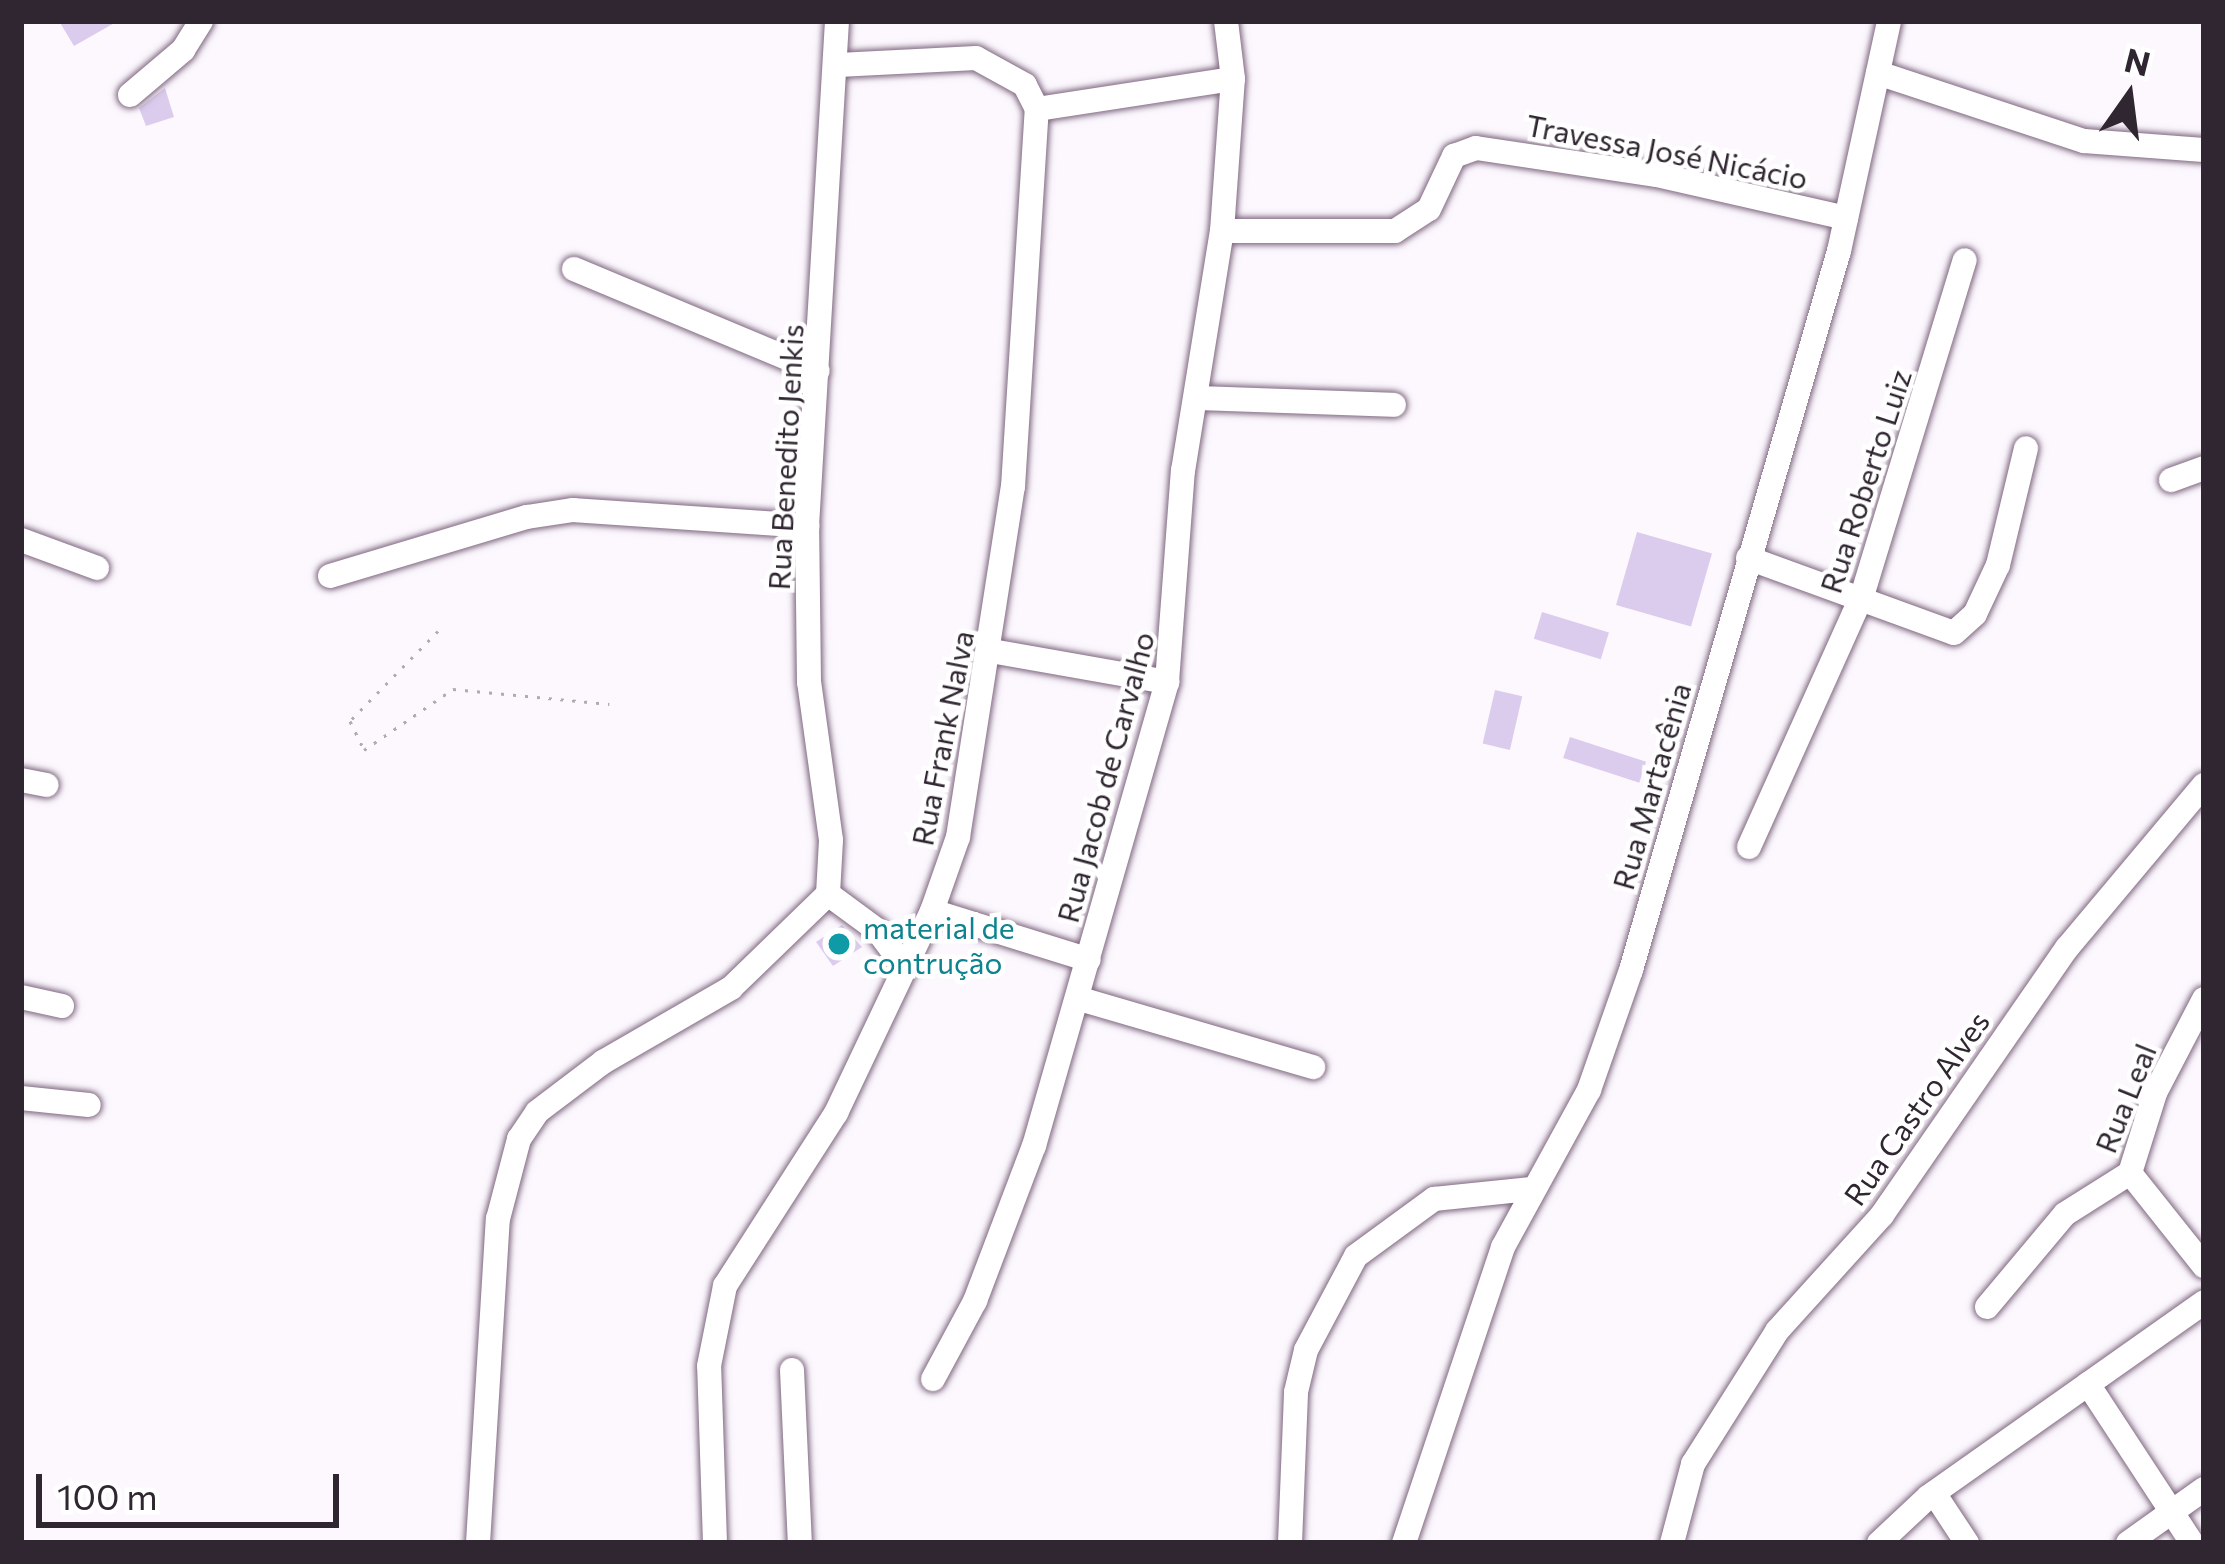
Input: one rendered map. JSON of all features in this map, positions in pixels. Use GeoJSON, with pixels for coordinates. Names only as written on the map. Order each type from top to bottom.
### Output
{"type":"FeatureCollection","features":[{"type":"Feature","properties":{"kind":"street"},"geometry":{"type":"LineString","coordinates":[[130,95],[183,50],[201,21]]}},
{"type":"Feature","properties":{"kind":"street","name":"Rua Benedito Jenkis"},"geometry":{"type":"LineString","coordinates":[[828,894],[831,840],[808,682],[807,526],[837,21]]}},
{"type":"Feature","properties":{"kind":"street","name":"Rua Jacob de Carvalho"},"geometry":{"type":"LineString","coordinates":[[933,1379],[975,1300],[1081,999],[1167,682],[1196,398],[1222,231],[1233,79],[1226,21]]}},
{"type":"Feature","properties":{"kind":"street","name":"Rua Martacênia"},"geometry":{"type":"LineString","coordinates":[[1404,1543],[1446,1399],[1531,1189],[1589,1090],[1608,1037],[1846,218],[1889,21]]}},
{"type":"Feature","properties":{"kind":"street"},"geometry":{"type":"LineString","coordinates":[[838,64],[976,58],[1025,85],[1037,109],[1233,79]]}},
{"type":"Feature","properties":{"kind":"street"},"geometry":{"type":"LineString","coordinates":[[1878,73],[2084,141],[2204,149]]}},
{"type":"Feature","properties":{"kind":"street","name":"Rua Frank Nalva"},"geometry":{"type":"LineString","coordinates":[[715,1543],[709,1366],[725,1286],[836,1113],[932,911],[958,836],[991,651],[1012,487],[1037,109]]}},
{"type":"Feature","properties":{"kind":"street","name":"Travessa José Nicácio"},"geometry":{"type":"LineString","coordinates":[[1222,231],[1395,231],[1429,209],[1454,156],[1476,148],[1657,175],[1846,218]]}},
{"type":"Feature","properties":{"kind":"street","name":"Rua Roberto Luiz"},"geometry":{"type":"LineString","coordinates":[[1748,848],[1862,596],[1964,260]]}},
{"type":"Feature","properties":{"kind":"street"},"geometry":{"type":"LineString","coordinates":[[574,269],[818,371]]}},
{"type":"Feature","properties":{"kind":"street"},"geometry":{"type":"LineString","coordinates":[[1196,398],[1394,404]]}},
{"type":"Feature","properties":{"kind":"street"},"geometry":{"type":"LineString","coordinates":[[1748,558],[1862,596],[1938,630],[1963,628],[2013,526],[2026,448]]}},
{"type":"Feature","properties":{"kind":"street"},"geometry":{"type":"LineString","coordinates":[[2171,480],[2204,468]]}},
{"type":"Feature","properties":{"kind":"street"},"geometry":{"type":"LineString","coordinates":[[330,576],[573,510],[807,526]]}},
{"type":"Feature","properties":{"kind":"street"},"geometry":{"type":"LineString","coordinates":[[21,540],[97,568]]}},
{"type":"Feature","properties":{"kind":"street"},"geometry":{"type":"LineString","coordinates":[[991,651],[1167,682]]}},
{"type":"Feature","properties":{"kind":"street"},"geometry":{"type":"LineString","coordinates":[[21,780],[47,785]]}},
{"type":"Feature","properties":{"kind":"street","name":"Rua Castro Alves"},"geometry":{"type":"LineString","coordinates":[[1672,1543],[1694,1464],[1777,1331],[1882,1214],[2067,948],[2204,785]]}},
{"type":"Feature","properties":{"kind":"street"},"geometry":{"type":"LineString","coordinates":[[478,1543],[498,1220],[519,1139],[537,1112],[603,1062],[731,988],[828,894],[877,930],[904,966]]}},
{"type":"Feature","properties":{"kind":"street"},"geometry":{"type":"LineString","coordinates":[[932,911],[1089,961]]}},
{"type":"Feature","properties":{"kind":"street"},"geometry":{"type":"LineString","coordinates":[[21,997],[62,1006]]}},
{"type":"Feature","properties":{"kind":"street"},"geometry":{"type":"LineString","coordinates":[[1081,999],[1313,1067]]}},
{"type":"Feature","properties":{"kind":"street","name":"Rua Leal"},"geometry":{"type":"LineString","coordinates":[[1988,1307],[2065,1214],[2130,1173],[2155,1093],[2204,999]]}},
{"type":"Feature","properties":{"kind":"street"},"geometry":{"type":"LineString","coordinates":[[21,1098],[88,1105]]}},
{"type":"Feature","properties":{"kind":"street"},"geometry":{"type":"LineString","coordinates":[[2130,1173],[2204,1266]]}},
{"type":"Feature","properties":{"kind":"street"},"geometry":{"type":"LineString","coordinates":[[1291,1543],[1296,1392],[1306,1350],[1356,1256],[1434,1198],[1531,1189]]}},
{"type":"Feature","properties":{"kind":"street"},"geometry":{"type":"LineString","coordinates":[[1879,1543],[1934,1493],[2204,1302]]}},
{"type":"Feature","properties":{"kind":"street"},"geometry":{"type":"LineString","coordinates":[[792,1370],[800,1543]]}},
{"type":"Feature","properties":{"kind":"street"},"geometry":{"type":"LineString","coordinates":[[2088,1384],[2192,1543]]}},
{"type":"Feature","properties":{"kind":"street"},"geometry":{"type":"LineString","coordinates":[[2128,1543],[2204,1489]]}},
{"type":"Feature","properties":{"kind":"street"},"geometry":{"type":"LineString","coordinates":[[1934,1493],[1966,1543]]}},
{"type":"Feature","properties":{"kind":"path"},"geometry":{"type":"LineString","coordinates":[[438,631],[350,721],[364,750],[453,689],[609,704]]}},
{"type":"Feature","properties":{"kind":"building"},"geometry":{"type":"Polygon","coordinates":[[[59,21],[118,21],[74,46],[59,21]]]}},
{"type":"Feature","properties":{"kind":"building"},"geometry":{"type":"Polygon","coordinates":[[[165,88],[174,117],[146,126],[139,108],[165,88]]]}},
{"type":"Feature","properties":{"kind":"building"},"geometry":{"type":"Polygon","coordinates":[[[1637,532],[1712,553],[1691,627],[1616,605],[1637,532]]]}},
{"type":"Feature","properties":{"kind":"building"},"geometry":{"type":"Polygon","coordinates":[[[1542,612],[1609,632],[1601,659],[1534,639],[1542,612]]]}},
{"type":"Feature","properties":{"kind":"building"},"geometry":{"type":"Polygon","coordinates":[[[1495,690],[1522,696],[1510,750],[1483,744],[1495,690]]]}},
{"type":"Feature","properties":{"kind":"building"},"geometry":{"type":"Polygon","coordinates":[[[1570,737],[1646,762],[1639,783],[1563,758],[1570,737]]]}},
{"type":"Feature","properties":{"kind":"building","name":"material de contrução"},"geometry":{"type":"Polygon","coordinates":[[[842,925],[862,947],[833,966],[816,942],[842,925]]]}},
{"type":"Feature","properties":{"kind":"place","name":"material de contrução"},"geometry":{"type":"Point","coordinates":[839,944]}}]}
